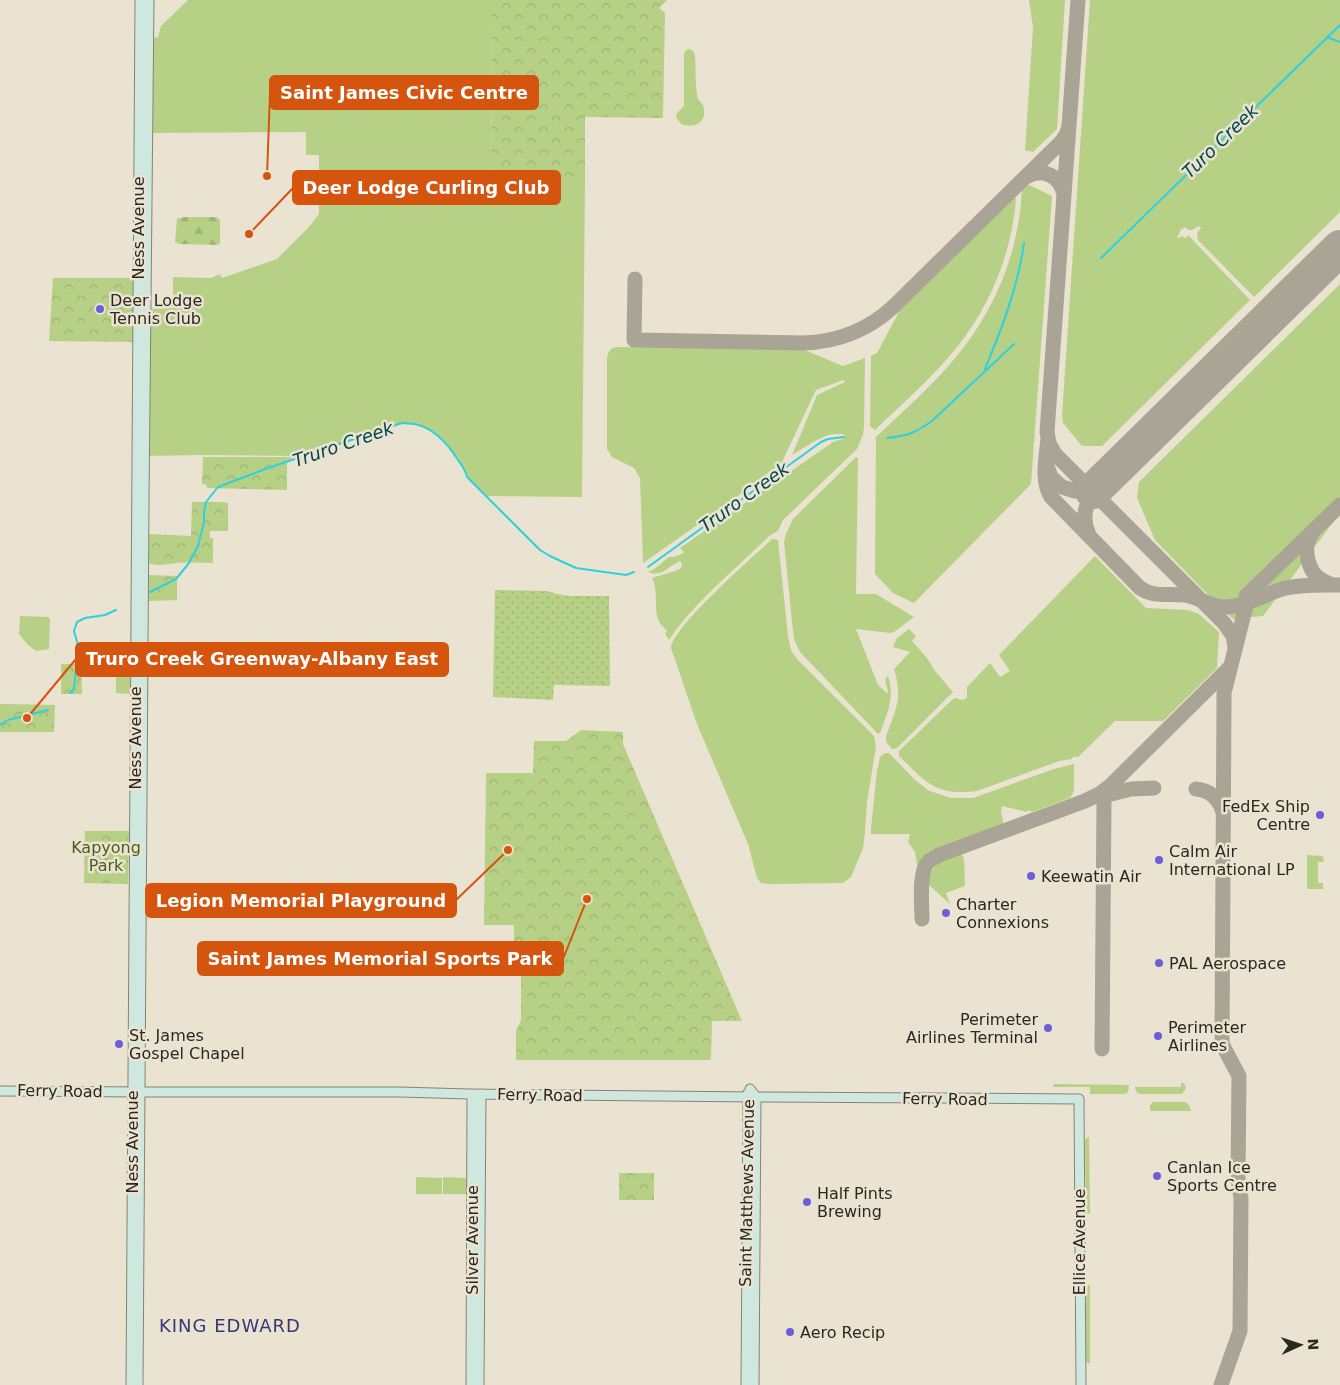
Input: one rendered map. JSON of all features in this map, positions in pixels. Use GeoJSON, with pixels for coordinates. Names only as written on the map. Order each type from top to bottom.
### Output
{"type":"FeatureCollection","features":[{"type":"Feature","properties":{"kind":"main road","name":"Ness Avenue"},"geometry":{"type":"LineString","coordinates":[[138,1385],[136,1092],[140,0]]}},
{"type":"Feature","properties":{"kind":"main road","name":"Ness Avenue"},"geometry":{"type":"LineString","coordinates":[[131,1385],[136,1092],[141,1076],[149,0]]}},
{"type":"Feature","properties":{"kind":"main road"},"geometry":{"type":"LineString","coordinates":[[141,1076],[151,1092]]}},
{"type":"Feature","properties":{"kind":"main road","name":"Ferry Road"},"geometry":{"type":"LineString","coordinates":[[0,1091],[400,1092],[1079,1099]]}},
{"type":"Feature","properties":{"kind":"main road","name":"Silver Avenue"},"geometry":{"type":"LineString","coordinates":[[471,1385],[476,1094]]}},
{"type":"Feature","properties":{"kind":"main road","name":"Silver Avenue"},"geometry":{"type":"LineString","coordinates":[[476,1094],[479,1385]]}},
{"type":"Feature","properties":{"kind":"main road","name":"Saint Matthews Avenue"},"geometry":{"type":"LineString","coordinates":[[746,1385],[751,1097]]}},
{"type":"Feature","properties":{"kind":"main road","name":"Saint Matthews Avenue"},"geometry":{"type":"LineString","coordinates":[[751,1097],[754,1385]]}},
{"type":"Feature","properties":{"kind":"main road","name":"Ellice Avenue"},"geometry":{"type":"LineString","coordinates":[[1079,1099],[1081,1385]]}},
{"type":"Feature","properties":{"kind":"green space"},"geometry":{"type":"Polygon","coordinates":[[[188,0],[492,0],[491,181],[585,182],[582,497],[487,496],[467,477],[465,470],[452,451],[438,436],[419,425],[402,423],[303,456],[144,456],[146,309],[173,308],[173,277],[211,278],[220,274],[222,278],[277,259],[309,227],[319,214],[319,155],[306,155],[306,132],[147,133],[153,38],[158,37],[161,26],[188,0]]]}},
{"type":"Feature","properties":{"kind":"green space"},"geometry":{"type":"Polygon","coordinates":[[[492,0],[667,0],[659,8],[665,13],[663,118],[585,117],[585,182],[491,181],[492,0]]]}},
{"type":"Feature","properties":{"kind":"green space"},"geometry":{"type":"Polygon","coordinates":[[[1029,0],[1065,0],[1057,129],[1033,152],[1025,150],[1033,28],[1029,0]]]}},
{"type":"Feature","properties":{"kind":"green space"},"geometry":{"type":"Polygon","coordinates":[[[1090,0],[1340,0],[1340,212],[1254,297],[1198,240],[1197,233],[1201,228],[1199,226],[1190,230],[1185,227],[1182,228],[1177,237],[1186,238],[1188,235],[1250,300],[1102,446],[1082,446],[1063,423],[1062,415],[1090,0]]]}},
{"type":"Feature","properties":{"kind":"green space"},"geometry":{"type":"Polygon","coordinates":[[[689,49],[695,55],[697,97],[703,106],[704,113],[703,118],[698,124],[690,126],[681,124],[676,117],[677,113],[684,106],[684,54],[689,49]]]}},
{"type":"Feature","properties":{"kind":"green space"},"geometry":{"type":"Polygon","coordinates":[[[1027,184],[1052,196],[1031,484],[914,603],[893,593],[875,574],[875,438],[947,368],[977,329],[994,298],[1008,265],[1018,225],[1022,189],[1027,184]]]}},
{"type":"Feature","properties":{"kind":"green space"},"geometry":{"type":"Polygon","coordinates":[[[1014,197],[1016,199],[1014,219],[1005,258],[990,295],[970,330],[939,368],[875,430],[870,426],[871,356],[877,353],[900,310],[1014,197]]]}},
{"type":"Feature","properties":{"kind":"green space"},"geometry":{"type":"Polygon","coordinates":[[[184,217],[216,217],[220,220],[220,244],[180,244],[175,242],[177,219],[184,217]]]}},
{"type":"Feature","properties":{"kind":"green space"},"geometry":{"type":"Polygon","coordinates":[[[53,278],[138,278],[137,342],[49,341],[53,278]]]}},
{"type":"Feature","properties":{"kind":"green space"},"geometry":{"type":"Polygon","coordinates":[[[1340,284],[1340,513],[1263,616],[1233,619],[1155,540],[1137,498],[1139,482],[1340,284]]]}},
{"type":"Feature","properties":{"kind":"green space"},"geometry":{"type":"Polygon","coordinates":[[[617,347],[802,349],[843,366],[865,358],[864,427],[857,449],[783,520],[778,531],[769,536],[703,599],[669,640],[665,634],[667,631],[657,617],[655,588],[652,578],[678,570],[682,564],[680,561],[657,574],[648,572],[669,557],[677,556],[684,552],[680,548],[833,442],[845,438],[845,435],[832,434],[792,455],[817,395],[845,382],[843,380],[816,390],[782,462],[730,502],[643,563],[640,478],[634,468],[612,457],[607,449],[607,358],[610,351],[617,347]]]}},
{"type":"Feature","properties":{"kind":"green space"},"geometry":{"type":"Polygon","coordinates":[[[203,457],[295,457],[295,460],[287,461],[287,490],[207,488],[207,485],[202,484],[203,457]]]}},
{"type":"Feature","properties":{"kind":"green space"},"geometry":{"type":"Polygon","coordinates":[[[856,457],[858,458],[856,594],[876,594],[914,617],[890,633],[856,629],[878,685],[887,693],[885,679],[888,676],[890,684],[890,704],[881,731],[878,734],[800,652],[794,639],[784,542],[793,519],[856,457]]]}},
{"type":"Feature","properties":{"kind":"green space"},"geometry":{"type":"Polygon","coordinates":[[[192,502],[228,503],[228,531],[210,531],[210,538],[213,538],[213,563],[159,565],[149,563],[149,534],[191,536],[192,502]]]}},
{"type":"Feature","properties":{"kind":"green space"},"geometry":{"type":"Polygon","coordinates":[[[772,539],[778,540],[791,650],[797,659],[874,736],[876,747],[867,802],[863,848],[851,877],[843,883],[769,884],[761,883],[757,878],[748,844],[697,724],[671,648],[675,638],[698,609],[772,539]]]}},
{"type":"Feature","properties":{"kind":"green space"},"geometry":{"type":"Polygon","coordinates":[[[1095,556],[1146,608],[1188,610],[1199,614],[1219,632],[1217,668],[1163,721],[1115,721],[1078,757],[1059,761],[977,791],[963,792],[941,789],[933,786],[917,774],[899,756],[899,751],[953,699],[962,700],[967,698],[967,687],[990,663],[1000,677],[1010,671],[999,655],[1095,556]]]}},
{"type":"Feature","properties":{"kind":"green space"},"geometry":{"type":"Polygon","coordinates":[[[149,575],[177,576],[177,600],[149,601],[149,575]]]}},
{"type":"Feature","properties":{"kind":"green space"},"geometry":{"type":"Polygon","coordinates":[[[495,590],[547,591],[570,596],[609,596],[610,686],[554,685],[553,700],[493,697],[495,590]]]}},
{"type":"Feature","properties":{"kind":"green space"},"geometry":{"type":"Polygon","coordinates":[[[20,616],[48,617],[50,619],[49,649],[36,651],[28,645],[19,634],[20,616]]]}},
{"type":"Feature","properties":{"kind":"green space"},"geometry":{"type":"Polygon","coordinates":[[[909,629],[916,636],[912,641],[953,692],[897,748],[892,749],[886,742],[886,736],[898,696],[897,679],[894,669],[910,652],[893,647],[897,638],[909,629]]]}},
{"type":"Feature","properties":{"kind":"green space"},"geometry":{"type":"Polygon","coordinates":[[[61,664],[81,664],[82,694],[61,694],[61,664]]]}},
{"type":"Feature","properties":{"kind":"green space"},"geometry":{"type":"Polygon","coordinates":[[[116,672],[130,672],[130,694],[116,693],[116,672]]]}},
{"type":"Feature","properties":{"kind":"green space"},"geometry":{"type":"Polygon","coordinates":[[[0,704],[55,705],[54,732],[0,732],[0,704]]]}},
{"type":"Feature","properties":{"kind":"green space"},"geometry":{"type":"Polygon","coordinates":[[[581,730],[623,732],[623,744],[742,1021],[712,1021],[710,1060],[516,1060],[516,1031],[521,1020],[521,958],[514,958],[514,925],[484,925],[486,773],[533,773],[534,741],[566,741],[581,730]]]}},
{"type":"Feature","properties":{"kind":"green space"},"geometry":{"type":"Polygon","coordinates":[[[885,753],[889,753],[915,780],[927,789],[926,791],[951,798],[973,798],[1054,769],[1074,764],[1074,789],[1070,798],[1032,812],[1002,806],[1004,826],[931,853],[923,859],[918,870],[915,852],[908,842],[910,834],[871,834],[877,771],[880,757],[885,753]]]}},
{"type":"Feature","properties":{"kind":"green space","name":"Kapyong Park"},"geometry":{"type":"Polygon","coordinates":[[[85,831],[129,831],[128,884],[84,883],[85,831]]]}},
{"type":"Feature","properties":{"kind":"green space"},"geometry":{"type":"Polygon","coordinates":[[[962,854],[964,859],[965,886],[946,893],[950,904],[929,885],[929,878],[934,867],[938,864],[962,854]]]}},
{"type":"Feature","properties":{"kind":"green space"},"geometry":{"type":"Polygon","coordinates":[[[1307,855],[1323,856],[1324,862],[1318,862],[1318,883],[1323,883],[1323,889],[1307,889],[1307,855]]]}},
{"type":"Feature","properties":{"kind":"green space"},"geometry":{"type":"Polygon","coordinates":[[[1181,1083],[1184,1083],[1186,1088],[1182,1094],[1140,1094],[1136,1092],[1135,1088],[1181,1087],[1181,1083]]]}},
{"type":"Feature","properties":{"kind":"green space"},"geometry":{"type":"Polygon","coordinates":[[[1054,1084],[1129,1085],[1128,1092],[1125,1094],[1090,1094],[1090,1087],[1053,1087],[1054,1084]]]}},
{"type":"Feature","properties":{"kind":"green space"},"geometry":{"type":"Polygon","coordinates":[[[1153,1102],[1185,1102],[1189,1105],[1191,1111],[1150,1111],[1150,1105],[1153,1102]]]}},
{"type":"Feature","properties":{"kind":"green space"},"geometry":{"type":"Polygon","coordinates":[[[1088,1137],[1090,1214],[1086,1213],[1085,1140],[1088,1137]]]}},
{"type":"Feature","properties":{"kind":"green space"},"geometry":{"type":"Polygon","coordinates":[[[619,1173],[654,1173],[654,1200],[619,1200],[619,1173]]]}},
{"type":"Feature","properties":{"kind":"green space"},"geometry":{"type":"Polygon","coordinates":[[[416,1177],[442,1178],[442,1194],[416,1194],[416,1177]]]}},
{"type":"Feature","properties":{"kind":"green space"},"geometry":{"type":"Polygon","coordinates":[[[443,1177],[466,1178],[466,1194],[443,1194],[443,1177]]]}},
{"type":"Feature","properties":{"kind":"green space"},"geometry":{"type":"Polygon","coordinates":[[[1090,1285],[1090,1364],[1086,1362],[1086,1288],[1090,1285]]]}},
{"type":"Feature","properties":{"kind":"waterway","name":"Turo Creek"},"geometry":{"type":"LineString","coordinates":[[1101,258],[1340,25]]}},
{"type":"Feature","properties":{"kind":"waterway"},"geometry":{"type":"LineString","coordinates":[[1327,37],[1340,42]]}},
{"type":"Feature","properties":{"kind":"waterway"},"geometry":{"type":"LineString","coordinates":[[985,369],[1014,291],[1024,243]]}},
{"type":"Feature","properties":{"kind":"waterway","name":"Truro Creek"},"geometry":{"type":"LineString","coordinates":[[887,438],[911,433],[932,421],[1014,344]]}},
{"type":"Feature","properties":{"kind":"waterway","name":"Truro Creek"},"geometry":{"type":"LineString","coordinates":[[150,592],[176,579],[189,563],[198,546],[204,522],[206,502],[218,487],[268,468],[402,423],[424,427],[441,439],[462,466],[467,477],[540,550],[576,568],[626,575],[634,572]]}},
{"type":"Feature","properties":{"kind":"waterway","name":"Truro Creek"},"geometry":{"type":"LineString","coordinates":[[648,567],[821,442],[844,437]]}},
{"type":"Feature","properties":{"kind":"waterway","name":"Truro Creek"},"geometry":{"type":"LineString","coordinates":[[70,693],[74,689],[77,659],[78,645],[74,631],[77,622],[85,618],[105,615],[116,610]]}},
{"type":"Feature","properties":{"kind":"waterway","name":"Truro Creek"},"geometry":{"type":"LineString","coordinates":[[0,725],[8,720],[48,710]]}},
{"type":"Feature","properties":{"kind":"taxiway"},"geometry":{"type":"LineString","coordinates":[[1078,0],[1047,432],[1049,443],[1055,454],[1224,623],[1233,636],[1235,647]]}},
{"type":"Feature","properties":{"kind":"taxiway"},"geometry":{"type":"LineString","coordinates":[[635,279],[634,340],[803,343],[840,337],[863,328],[893,307],[1061,142],[1068,129]]}},
{"type":"Feature","properties":{"kind":"taxiway"},"geometry":{"type":"LineString","coordinates":[[1026,177],[1039,173],[1050,175],[1059,183],[1064,195]]}},
{"type":"Feature","properties":{"kind":"taxiway"},"geometry":{"type":"LineString","coordinates":[[1047,466],[1051,477],[1062,487],[1075,491],[1088,490],[1099,484],[1152,431]]}},
{"type":"Feature","properties":{"kind":"taxiway"},"geometry":{"type":"LineString","coordinates":[[1048,439],[1045,476],[1051,497],[1140,588],[1156,594],[1194,597],[1213,605],[1224,607],[1240,605],[1286,588],[1306,585],[1340,585]]}},
{"type":"Feature","properties":{"kind":"taxiway"},"geometry":{"type":"LineString","coordinates":[[1089,535],[1085,521],[1086,509],[1091,497],[1100,486]]}},
{"type":"Feature","properties":{"kind":"taxiway"},"geometry":{"type":"LineString","coordinates":[[1246,596],[1340,505]]}},
{"type":"Feature","properties":{"kind":"taxiway"},"geometry":{"type":"LineString","coordinates":[[1312,533],[1307,546],[1307,556],[1311,569],[1316,576],[1332,585]]}},
{"type":"Feature","properties":{"kind":"taxiway"},"geometry":{"type":"LineString","coordinates":[[1221,1385],[1240,1331],[1241,1198],[1238,1179],[1239,1076],[1222,1044],[1224,693],[1247,602],[1254,590]]}},
{"type":"Feature","properties":{"kind":"taxiway"},"geometry":{"type":"LineString","coordinates":[[1102,1049],[1105,795],[1110,786],[1229,668]]}},
{"type":"Feature","properties":{"kind":"taxiway"},"geometry":{"type":"LineString","coordinates":[[922,919],[922,880],[923,872],[929,861],[939,855],[1085,801],[1110,786]]}},
{"type":"Feature","properties":{"kind":"taxiway"},"geometry":{"type":"LineString","coordinates":[[1099,797],[1131,789],[1154,788]]}},
{"type":"Feature","properties":{"kind":"taxiway"},"geometry":{"type":"LineString","coordinates":[[1196,789],[1210,793],[1219,803],[1223,812]]}},
{"type":"Feature","properties":{"kind":"runway"},"geometry":{"type":"LineString","coordinates":[[1093,491],[1340,248]]}},
{"type":"Feature","properties":{"kind":"place","name":"Saint James Civic Centre"},"geometry":{"type":"Point","coordinates":[267,176]}},
{"type":"Feature","properties":{"kind":"place","name":"Deer Lodge Curling Club"},"geometry":{"type":"Point","coordinates":[249,234]}},
{"type":"Feature","properties":{"kind":"place","name":"Deer Lodge Tennis Club"},"geometry":{"type":"Point","coordinates":[100,309]}},
{"type":"Feature","properties":{"kind":"place","name":"Truro Creek Greenway-Albany East"},"geometry":{"type":"Point","coordinates":[27,718]}},
{"type":"Feature","properties":{"kind":"place","name":"FedEx Ship Centre"},"geometry":{"type":"Point","coordinates":[1320,815]}},
{"type":"Feature","properties":{"kind":"place","name":"Legion Memorial Playground"},"geometry":{"type":"Point","coordinates":[508,850]}},
{"type":"Feature","properties":{"kind":"place","name":"Calm Air International LP"},"geometry":{"type":"Point","coordinates":[1159,860]}},
{"type":"Feature","properties":{"kind":"place","name":"Keewatin Air"},"geometry":{"type":"Point","coordinates":[1031,876]}},
{"type":"Feature","properties":{"kind":"place","name":"Saint James Memorial Sports Park"},"geometry":{"type":"Point","coordinates":[587,899]}},
{"type":"Feature","properties":{"kind":"place","name":"Charter Connexions"},"geometry":{"type":"Point","coordinates":[946,913]}},
{"type":"Feature","properties":{"kind":"place","name":"PAL Aerospace"},"geometry":{"type":"Point","coordinates":[1159,963]}},
{"type":"Feature","properties":{"kind":"place","name":"Perimeter Airlines Terminal"},"geometry":{"type":"Point","coordinates":[1048,1028]}},
{"type":"Feature","properties":{"kind":"place","name":"Perimeter Airlines"},"geometry":{"type":"Point","coordinates":[1158,1036]}},
{"type":"Feature","properties":{"kind":"place","name":"St. James Gospel Chapel"},"geometry":{"type":"Point","coordinates":[119,1044]}},
{"type":"Feature","properties":{"kind":"place","name":"Canlan Ice Sports Centre"},"geometry":{"type":"Point","coordinates":[1157,1176]}},
{"type":"Feature","properties":{"kind":"place","name":"Half Pints Brewing"},"geometry":{"type":"Point","coordinates":[807,1202]}},
{"type":"Feature","properties":{"kind":"place","name":"Aero Recip"},"geometry":{"type":"Point","coordinates":[790,1332]}},
{"type":"Feature","properties":{"kind":"district","name":"KING EDWARD"},"geometry":{"type":"Point","coordinates":[230,1325]}}]}
